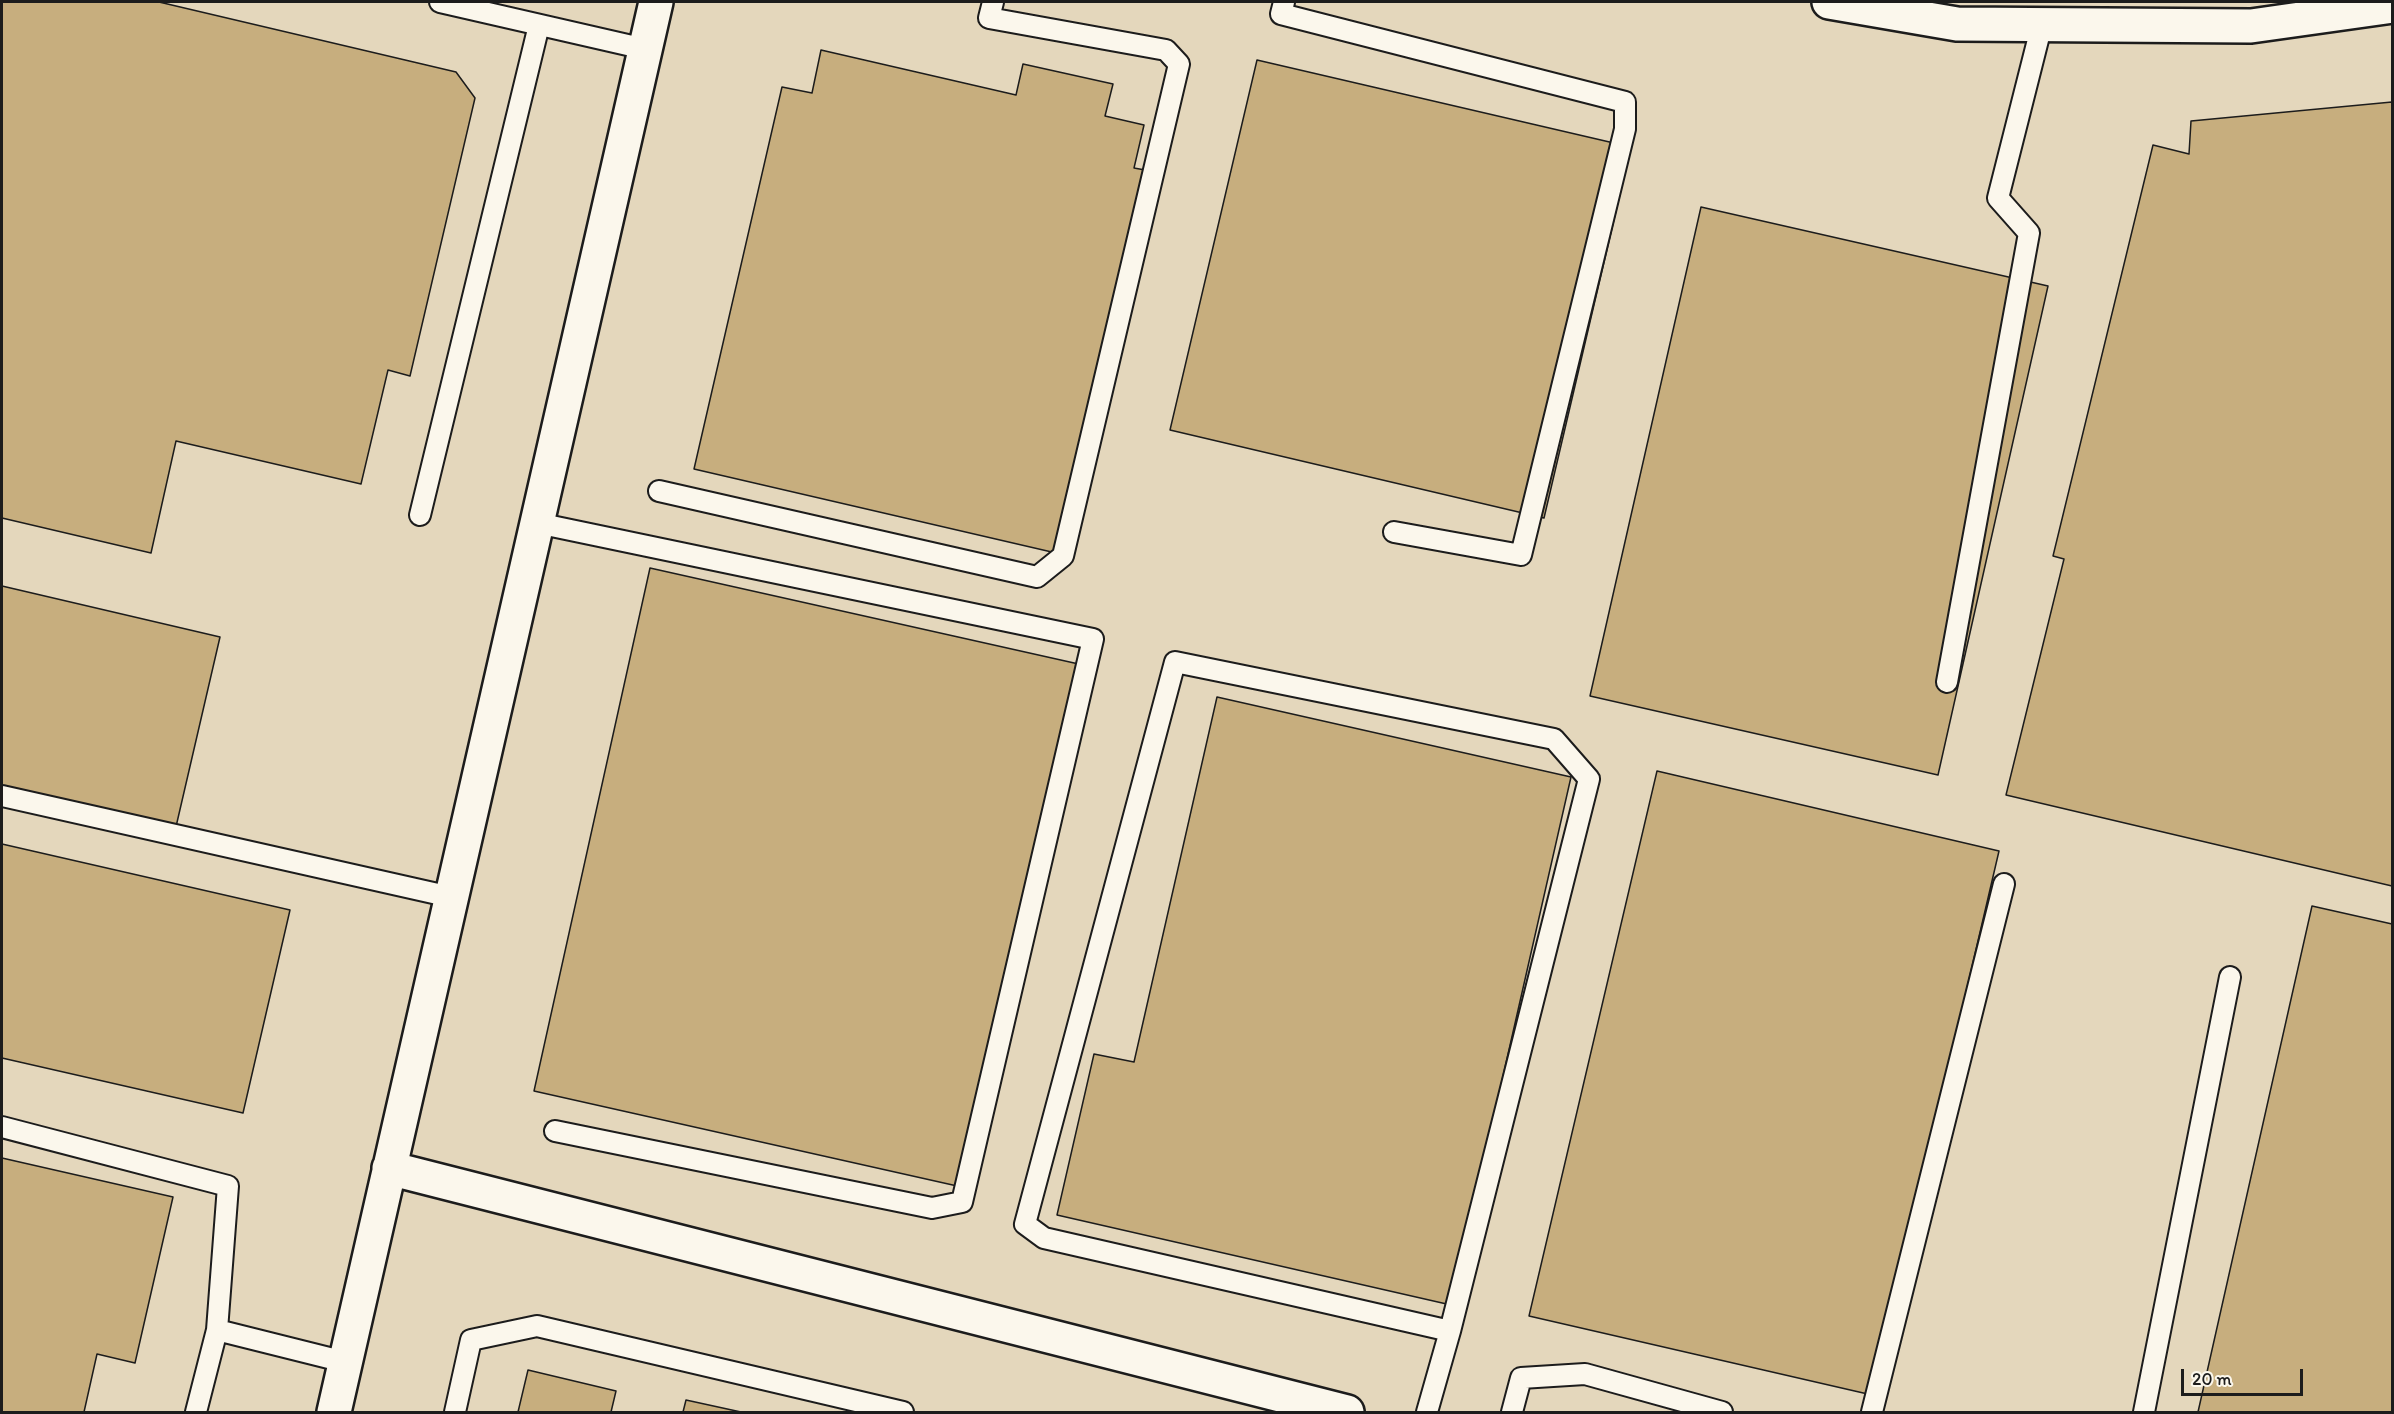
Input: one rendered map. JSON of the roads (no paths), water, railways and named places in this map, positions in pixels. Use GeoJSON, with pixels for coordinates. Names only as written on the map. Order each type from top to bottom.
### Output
{"type":"FeatureCollection","features":[{"type":"Feature","properties":{"kind":"street"},"geometry":{"type":"LineString","coordinates":[[334,1413],[656,2]]}},
{"type":"Feature","properties":{"kind":"street"},"geometry":{"type":"LineString","coordinates":[[1829,2],[1957,24],[2251,26],[2392,6]]}},
{"type":"Feature","properties":{"kind":"street"},"geometry":{"type":"LineString","coordinates":[[389,1168],[1347,1413]]}},
{"type":"Feature","properties":{"kind":"lane"},"geometry":{"type":"LineString","coordinates":[[440,2],[645,49]]}},
{"type":"Feature","properties":{"kind":"lane"},"geometry":{"type":"LineString","coordinates":[[659,491],[1037,577],[1063,556],[1179,64],[1166,50],[989,18],[993,2]]}},
{"type":"Feature","properties":{"kind":"lane"},"geometry":{"type":"LineString","coordinates":[[1284,2],[1281,14],[1625,102],[1625,129],[1521,555],[1394,532]]}},
{"type":"Feature","properties":{"kind":"lane"},"geometry":{"type":"LineString","coordinates":[[1947,682],[2029,233],[1998,198],[2042,24]]}},
{"type":"Feature","properties":{"kind":"lane"},"geometry":{"type":"LineString","coordinates":[[420,515],[539,25]]}},
{"type":"Feature","properties":{"kind":"lane"},"geometry":{"type":"LineString","coordinates":[[537,524],[1093,639],[962,1202],[932,1208],[555,1131]]}},
{"type":"Feature","properties":{"kind":"lane"},"geometry":{"type":"LineString","coordinates":[[1427,1413],[1450,1331],[1589,779],[1554,739],[1175,662],[1024,1224],[1044,1238],[1450,1331]]}},
{"type":"Feature","properties":{"kind":"lane"},"geometry":{"type":"LineString","coordinates":[[2,796],[451,897]]}},
{"type":"Feature","properties":{"kind":"lane"},"geometry":{"type":"LineString","coordinates":[[1872,1413],[2004,884]]}},
{"type":"Feature","properties":{"kind":"lane"},"geometry":{"type":"LineString","coordinates":[[2144,1413],[2230,977]]}},
{"type":"Feature","properties":{"kind":"lane"},"geometry":{"type":"LineString","coordinates":[[2,1127],[228,1186],[217,1330],[196,1413]]}},
{"type":"Feature","properties":{"kind":"lane"},"geometry":{"type":"LineString","coordinates":[[455,1413],[471,1340],[537,1326],[903,1413]]}},
{"type":"Feature","properties":{"kind":"lane"},"geometry":{"type":"LineString","coordinates":[[217,1330],[345,1362]]}},
{"type":"Feature","properties":{"kind":"lane"},"geometry":{"type":"LineString","coordinates":[[1512,1413],[1521,1378],[1585,1374],[1722,1413]]}}]}
